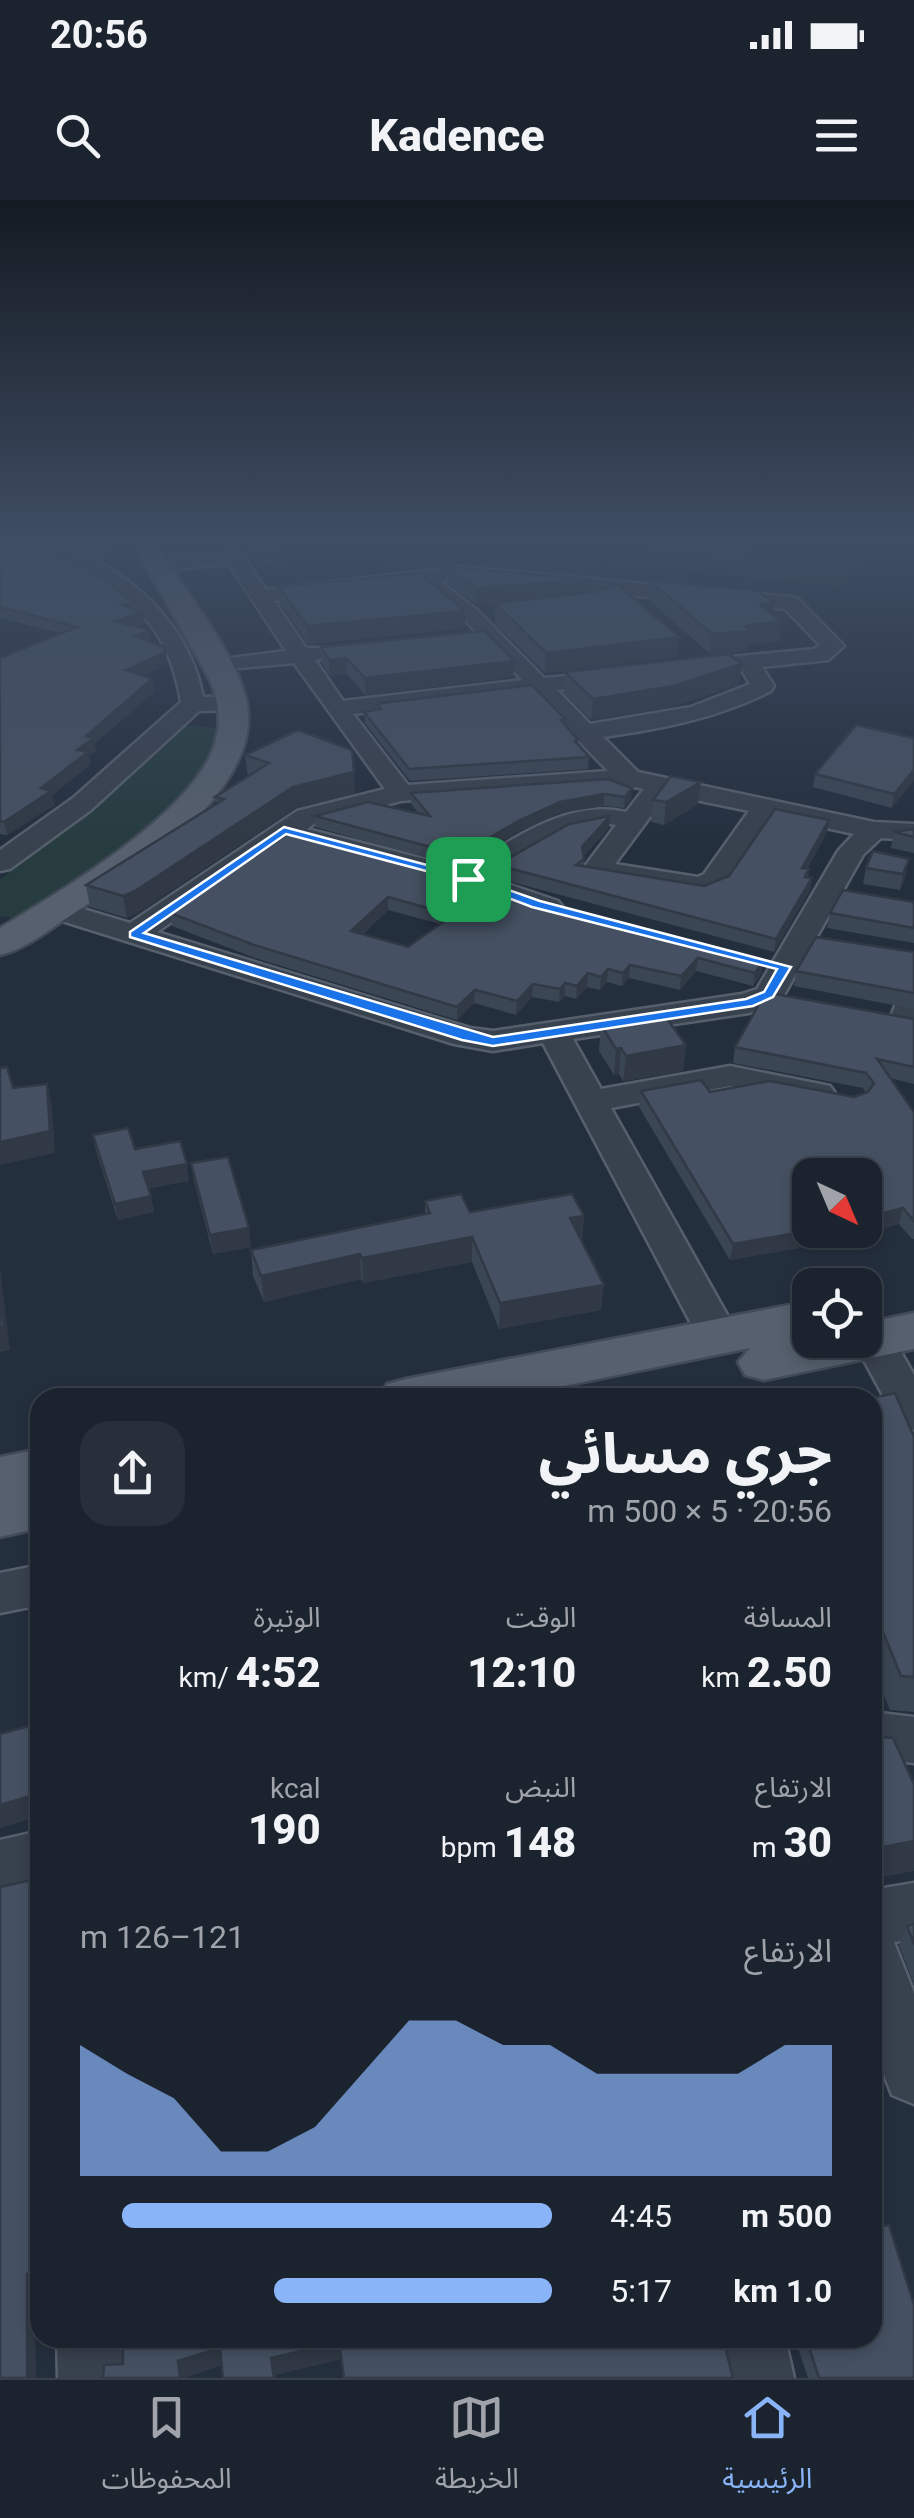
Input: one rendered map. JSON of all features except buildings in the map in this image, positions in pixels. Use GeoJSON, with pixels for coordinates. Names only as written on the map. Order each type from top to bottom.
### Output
{"type":"FeatureCollection","features":[{"type":"Feature","properties":{"kind":"main road"},"geometry":{"type":"LineString","coordinates":[[5,937],[54,909],[191,809],[227,759],[233,716],[216,666],[201,642]]}},
{"type":"Feature","properties":{"kind":"main road"},"geometry":{"type":"LineString","coordinates":[[471,1388],[884,1326],[914,1298]]}},
{"type":"Feature","properties":{"kind":"main road"},"geometry":{"type":"LineString","coordinates":[[615,1388],[792,1325]]}},
{"type":"Feature","properties":{"kind":"main road"},"geometry":{"type":"LineString","coordinates":[[0,1478],[30,1472]]}},
{"type":"Feature","properties":{"kind":"main road"},"geometry":{"type":"LineString","coordinates":[[0,1515],[30,1508]]}},
{"type":"Feature","properties":{"kind":"street"},"geometry":{"type":"LineString","coordinates":[[172,642],[184,658],[185,712]]}},
{"type":"Feature","properties":{"kind":"street"},"geometry":{"type":"LineString","coordinates":[[292,642],[401,793]]}},
{"type":"Feature","properties":{"kind":"street"},"geometry":{"type":"LineString","coordinates":[[496,642],[629,778]]}},
{"type":"Feature","properties":{"kind":"street"},"geometry":{"type":"LineString","coordinates":[[679,642],[704,665]]}},
{"type":"Feature","properties":{"kind":"street"},"geometry":{"type":"LineString","coordinates":[[670,669],[820,655],[833,646],[829,642]]}},
{"type":"Feature","properties":{"kind":"street"},"geometry":{"type":"LineString","coordinates":[[216,666],[339,650]]}},
{"type":"Feature","properties":{"kind":"street"},"geometry":{"type":"LineString","coordinates":[[586,732],[651,723],[745,696],[763,686],[748,662]]}},
{"type":"Feature","properties":{"kind":"street"},"geometry":{"type":"LineString","coordinates":[[436,668],[458,696]]}},
{"type":"Feature","properties":{"kind":"street"},"geometry":{"type":"LineString","coordinates":[[337,709],[636,673]]}},
{"type":"Feature","properties":{"kind":"street"},"geometry":{"type":"LineString","coordinates":[[603,677],[651,723]]}},
{"type":"Feature","properties":{"kind":"street"},"geometry":{"type":"LineString","coordinates":[[3,858],[82,804],[185,712],[233,716]]}},
{"type":"Feature","properties":{"kind":"street"},"geometry":{"type":"LineString","coordinates":[[134,934],[284,830],[328,808],[401,793],[565,779],[629,778],[765,807],[870,846]]}},
{"type":"Feature","properties":{"kind":"street"},"geometry":{"type":"LineString","coordinates":[[661,784],[599,866],[600,870],[701,886],[714,880],[765,807]]}},
{"type":"Feature","properties":{"kind":"street"},"geometry":{"type":"LineString","coordinates":[[468,879],[546,830],[602,814],[633,821]]}},
{"type":"Feature","properties":{"kind":"street"},"geometry":{"type":"LineString","coordinates":[[284,830],[468,879],[574,914]]}},
{"type":"Feature","properties":{"kind":"street"},"geometry":{"type":"LineString","coordinates":[[54,909],[466,1037],[493,1042],[749,1003],[802,937],[828,891],[870,846],[914,832]]}},
{"type":"Feature","properties":{"kind":"street"},"geometry":{"type":"LineString","coordinates":[[828,891],[863,896]]}},
{"type":"Feature","properties":{"kind":"street"},"geometry":{"type":"LineString","coordinates":[[802,937],[839,944]]}},
{"type":"Feature","properties":{"kind":"street"},"geometry":{"type":"LineString","coordinates":[[773,975],[808,1002]]}},
{"type":"Feature","properties":{"kind":"street"},"geometry":{"type":"LineString","coordinates":[[866,1014],[911,1012]]}},
{"type":"Feature","properties":{"kind":"street"},"geometry":{"type":"LineString","coordinates":[[554,1034],[725,1349]]}},
{"type":"Feature","properties":{"kind":"street"},"geometry":{"type":"LineString","coordinates":[[590,1101],[730,1076],[850,1099]]}},
{"type":"Feature","properties":{"kind":"street"},"geometry":{"type":"LineString","coordinates":[[884,1326],[902,1403]]}},
{"type":"Feature","properties":{"kind":"street"},"geometry":{"type":"LineString","coordinates":[[0,1594],[30,1586]]}},
{"type":"Feature","properties":{"kind":"street"},"geometry":{"type":"LineString","coordinates":[[882,1736],[914,1740]]}},
{"type":"Feature","properties":{"kind":"street"},"geometry":{"type":"LineString","coordinates":[[0,1867],[30,1860]]}},
{"type":"Feature","properties":{"kind":"street"},"geometry":{"type":"LineString","coordinates":[[882,1916],[914,1911]]}},
{"type":"Feature","properties":{"kind":"street"},"geometry":{"type":"LineString","coordinates":[[882,1988],[914,2073]]}},
{"type":"Feature","properties":{"kind":"street"},"geometry":{"type":"LineString","coordinates":[[92,2348],[93,2378]]}},
{"type":"Feature","properties":{"kind":"street"},"geometry":{"type":"LineString","coordinates":[[752,2348],[759,2378]]}},
{"type":"Feature","properties":{"kind":"green space"},"geometry":{"type":"Polygon","coordinates":[[[184,725],[219,728],[208,760],[165,816],[106,864],[73,884],[13,918],[0,916],[0,880],[117,789],[184,725]]]}},
{"type":"Feature","properties":{"kind":"route"},"geometry":{"type":"LineString","coordinates":[[284,830],[468,879],[536,904],[784,967],[768,994],[749,1003],[493,1042],[134,934],[284,830]]}}]}
